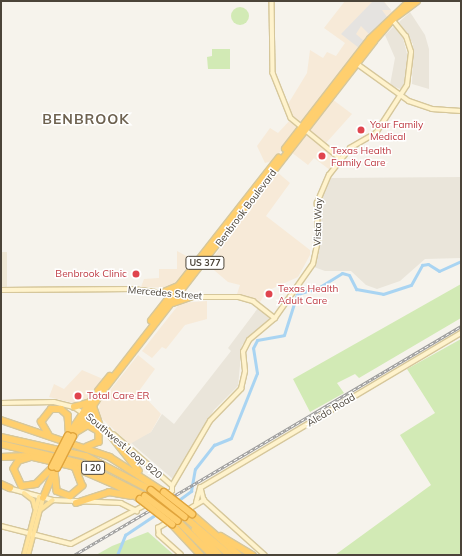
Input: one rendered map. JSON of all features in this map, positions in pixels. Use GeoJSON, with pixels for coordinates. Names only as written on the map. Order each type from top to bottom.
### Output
{"type":"FeatureCollection","features":[{"type":"Feature","properties":{"kind":"highway","name":"Benbrook Boulevard"},"geometry":{"type":"LineString","coordinates":[[41,498],[71,436],[93,401],[304,129],[383,24],[410,1]]}},
{"type":"Feature","properties":{"kind":"highway","name":"Benbrook Boulevard"},"geometry":{"type":"LineString","coordinates":[[355,62],[392,20],[417,1]]}},
{"type":"Feature","properties":{"kind":"highway"},"geometry":{"type":"LineString","coordinates":[[183,285],[189,297],[169,303],[164,292],[183,285]]}},
{"type":"Feature","properties":{"kind":"highway"},"geometry":{"type":"LineString","coordinates":[[74,406],[93,401],[93,413],[99,422]]}},
{"type":"Feature","properties":{"kind":"highway"},"geometry":{"type":"LineString","coordinates":[[52,438],[43,431],[41,422],[47,411],[55,409],[68,416],[71,436],[88,425],[99,430],[97,445],[81,448]]}},
{"type":"Feature","properties":{"kind":"highway"},"geometry":{"type":"LineString","coordinates":[[1,420],[110,457],[151,482],[208,527],[239,555]]}},
{"type":"Feature","properties":{"kind":"highway"},"geometry":{"type":"LineString","coordinates":[[106,429],[151,482]]}},
{"type":"Feature","properties":{"kind":"highway","name":"I 20"},"geometry":{"type":"LineString","coordinates":[[1,436],[50,446],[98,461],[151,490],[185,517],[219,555]]}},
{"type":"Feature","properties":{"kind":"highway","name":"I 20"},"geometry":{"type":"LineString","coordinates":[[1,446],[37,450],[94,468],[178,521],[207,552],[212,555]]}},
{"type":"Feature","properties":{"kind":"highway"},"geometry":{"type":"LineString","coordinates":[[1,457],[44,458],[72,466],[116,485],[142,498],[172,524],[201,555]]}},
{"type":"Feature","properties":{"kind":"highway"},"geometry":{"type":"LineString","coordinates":[[44,458],[19,461],[14,469],[16,480],[25,487],[32,486],[54,469],[57,491],[70,496],[80,490],[82,482],[72,466]]}},
{"type":"Feature","properties":{"kind":"highway"},"geometry":{"type":"LineString","coordinates":[[1,485],[10,488]]}},
{"type":"Feature","properties":{"kind":"highway"},"geometry":{"type":"LineString","coordinates":[[76,503],[109,492],[142,498]]}},
{"type":"Feature","properties":{"kind":"highway"},"geometry":{"type":"LineString","coordinates":[[185,517],[230,555]]}},
{"type":"Feature","properties":{"kind":"highway"},"geometry":{"type":"LineString","coordinates":[[208,527],[253,555]]}},
{"type":"Feature","properties":{"kind":"highway"},"geometry":{"type":"LineString","coordinates":[[184,536],[196,555]]}},
{"type":"Feature","properties":{"kind":"main road"},"geometry":{"type":"LineString","coordinates":[[24,493],[34,503],[36,515]]}},
{"type":"Feature","properties":{"kind":"main road","name":"Benbrook Boulevard"},"geometry":{"type":"LineString","coordinates":[[24,555],[41,498]]}},
{"type":"Feature","properties":{"kind":"main road"},"geometry":{"type":"LineString","coordinates":[[36,515],[54,500]]}},
{"type":"Feature","properties":{"kind":"main road","name":"Benbrook Boulevard"},"geometry":{"type":"LineString","coordinates":[[28,555],[31,534]]}},
{"type":"Feature","properties":{"kind":"street"},"geometry":{"type":"LineString","coordinates":[[272,1],[273,73],[291,118],[341,159]]}},
{"type":"Feature","properties":{"kind":"street","name":"Vista Way"},"geometry":{"type":"LineString","coordinates":[[173,488],[210,421],[241,389],[245,371],[243,352],[249,340],[275,318],[313,264],[318,240],[319,193],[341,159],[354,145],[376,133],[401,97],[411,76],[411,52],[406,37],[392,20]]}},
{"type":"Feature","properties":{"kind":"street"},"geometry":{"type":"LineString","coordinates":[[355,62],[401,97],[432,109],[461,111]]}},
{"type":"Feature","properties":{"kind":"street","name":"Mercedes Street"},"geometry":{"type":"LineString","coordinates":[[1,290],[164,292],[189,297],[246,298],[275,318]]}},
{"type":"Feature","properties":{"kind":"street","name":"Aledo Road"},"geometry":{"type":"LineString","coordinates":[[202,487],[461,333]]}},
{"type":"Feature","properties":{"kind":"street","name":"Southwest Loop 820"},"geometry":{"type":"LineString","coordinates":[[1,403],[54,402],[74,406],[99,422],[173,488]]}},
{"type":"Feature","properties":{"kind":"street"},"geometry":{"type":"LineString","coordinates":[[202,487],[200,493],[204,500],[265,555]]}},
{"type":"Feature","properties":{"kind":"street"},"geometry":{"type":"LineString","coordinates":[[196,503],[197,491],[202,487]]}},
{"type":"Feature","properties":{"kind":"street"},"geometry":{"type":"LineString","coordinates":[[10,488],[41,498],[76,503],[121,503],[137,511]]}},
{"type":"Feature","properties":{"kind":"street"},"geometry":{"type":"LineString","coordinates":[[1,526],[71,544],[137,511],[173,488]]}},
{"type":"Feature","properties":{"kind":"street"},"geometry":{"type":"LineString","coordinates":[[181,555],[158,529],[196,503],[204,500]]}},
{"type":"Feature","properties":{"kind":"shaded area"},"geometry":{"type":"Polygon","coordinates":[[[345,1],[384,1],[392,12],[359,48],[273,161],[265,163],[257,146],[270,128],[278,133],[292,118],[288,104],[307,73],[310,50],[323,58],[327,52],[336,56],[345,43],[324,28],[345,1]]]}},
{"type":"Feature","properties":{"kind":"shaded area"},"geometry":{"type":"Polygon","coordinates":[[[373,1],[383,1],[391,10],[382,10],[387,17],[370,35],[361,26],[356,34],[364,41],[359,48],[341,34],[373,1]]]}},
{"type":"Feature","properties":{"kind":"shaded area"},"geometry":{"type":"Polygon","coordinates":[[[410,12],[425,35],[429,49],[429,89],[412,84],[413,44],[399,22],[410,12]]]}},
{"type":"Feature","properties":{"kind":"shaded area"},"geometry":{"type":"Polygon","coordinates":[[[394,26],[403,38],[409,62],[403,90],[390,85],[395,58],[385,35],[394,26]]]}},
{"type":"Feature","properties":{"kind":"shaded area"},"geometry":{"type":"Polygon","coordinates":[[[332,99],[352,114],[326,143],[309,129],[332,99]]]}},
{"type":"Feature","properties":{"kind":"shaded area"},"geometry":{"type":"Polygon","coordinates":[[[307,133],[337,158],[330,170],[314,158],[308,165],[291,152],[307,133]]]}},
{"type":"Feature","properties":{"kind":"shaded area"},"geometry":{"type":"Polygon","coordinates":[[[276,171],[290,183],[266,216],[310,250],[310,255],[298,277],[267,291],[260,302],[237,294],[240,285],[228,282],[208,265],[276,171]]]}},
{"type":"Feature","properties":{"kind":"shaded area"},"geometry":{"type":"Polygon","coordinates":[[[461,177],[461,258],[425,259],[400,281],[377,289],[366,285],[351,271],[325,271],[314,267],[320,246],[319,205],[331,178],[461,177]]]}},
{"type":"Feature","properties":{"kind":"shaded area"},"geometry":{"type":"Polygon","coordinates":[[[177,251],[194,260],[173,288],[141,287],[144,279],[159,278],[159,269],[177,269],[177,251]]]}},
{"type":"Feature","properties":{"kind":"shaded area"},"geometry":{"type":"Polygon","coordinates":[[[1,252],[7,252],[7,288],[1,288],[1,252]]]}},
{"type":"Feature","properties":{"kind":"shaded area"},"geometry":{"type":"Polygon","coordinates":[[[207,301],[207,319],[185,325],[166,349],[162,347],[152,358],[142,351],[180,303],[207,301]]]}},
{"type":"Feature","properties":{"kind":"shaded area"},"geometry":{"type":"Polygon","coordinates":[[[258,308],[270,319],[242,345],[238,386],[214,410],[174,480],[130,442],[151,432],[162,414],[174,424],[231,351],[228,348],[258,308]]]}},
{"type":"Feature","properties":{"kind":"shaded area"},"geometry":{"type":"Polygon","coordinates":[[[138,355],[155,369],[139,391],[161,414],[151,432],[130,444],[99,416],[99,410],[100,403],[138,355]]]}},
{"type":"Feature","properties":{"kind":"shaded area"},"geometry":{"type":"Polygon","coordinates":[[[82,370],[103,379],[87,399],[73,403],[49,397],[54,384],[64,389],[82,370]]]}},
{"type":"Feature","properties":{"kind":"green space"},"geometry":{"type":"Polygon","coordinates":[[[236,7],[244,7],[249,12],[247,23],[244,25],[236,25],[231,20],[231,12],[236,7]]]}},
{"type":"Feature","properties":{"kind":"green space"},"geometry":{"type":"Polygon","coordinates":[[[212,49],[230,49],[230,69],[208,69],[207,57],[212,56],[212,49]]]}},
{"type":"Feature","properties":{"kind":"green space"},"geometry":{"type":"Polygon","coordinates":[[[461,284],[461,318],[359,378],[355,374],[337,383],[344,393],[310,412],[293,379],[461,284]]]}},
{"type":"Feature","properties":{"kind":"green space"},"geometry":{"type":"Polygon","coordinates":[[[461,339],[461,555],[335,555],[431,485],[400,435],[435,413],[407,369],[461,339]]]}},
{"type":"Feature","properties":{"kind":"green space"},"geometry":{"type":"Polygon","coordinates":[[[148,532],[174,555],[96,555],[112,546],[148,532]]]}},
{"type":"Feature","properties":{"kind":"waterway"},"geometry":{"type":"LineString","coordinates":[[176,502],[191,491],[195,469],[214,445],[231,438],[257,373],[253,348],[257,340],[284,335],[297,294],[318,288],[342,273],[349,275],[356,289],[383,294],[411,285],[422,265],[428,264],[439,271],[461,261]]}},
{"type":"Feature","properties":{"kind":"waterway"},"geometry":{"type":"LineString","coordinates":[[117,555],[125,535],[158,513]]}},
{"type":"Feature","properties":{"kind":"railway"},"geometry":{"type":"LineString","coordinates":[[74,555],[461,326]]}},
{"type":"Feature","properties":{"kind":"place","name":"Your Family Medical"},"geometry":{"type":"Point","coordinates":[361,130]}},
{"type":"Feature","properties":{"kind":"place","name":"Texas Health Family Care"},"geometry":{"type":"Point","coordinates":[322,156]}},
{"type":"Feature","properties":{"kind":"place","name":"Benbrook Clinic"},"geometry":{"type":"Point","coordinates":[136,274]}},
{"type":"Feature","properties":{"kind":"place","name":"Texas Health Adult Care"},"geometry":{"type":"Point","coordinates":[269,294]}},
{"type":"Feature","properties":{"kind":"place","name":"Total Care ER"},"geometry":{"type":"Point","coordinates":[78,396]}},
{"type":"Feature","properties":{"kind":"district","name":"BENBROOK"},"geometry":{"type":"Point","coordinates":[86,119]}}]}
